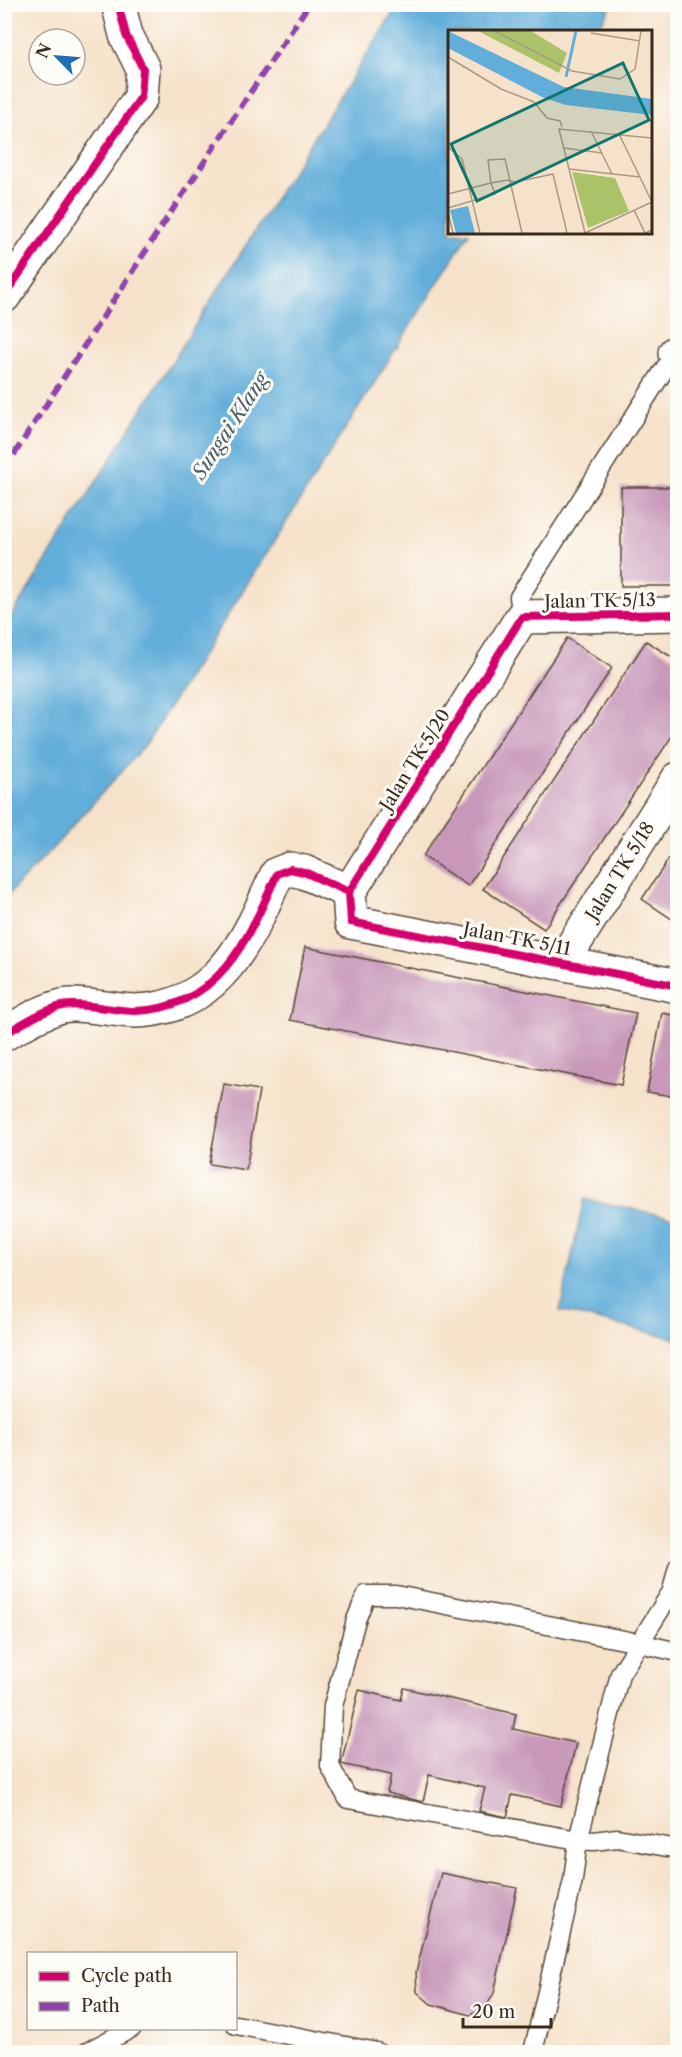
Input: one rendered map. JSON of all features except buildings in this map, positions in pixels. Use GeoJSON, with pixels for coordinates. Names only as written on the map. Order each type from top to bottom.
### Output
{"type":"FeatureCollection","features":[{"type":"Feature","properties":{"kind":"street"},"geometry":{"type":"LineString","coordinates":[[4,296],[141,97],[143,69],[126,35],[119,7],[121,4]]}},
{"type":"Feature","properties":{"kind":"street","name":"Jalan TK 5/13"},"geometry":{"type":"LineString","coordinates":[[522,617],[678,614]]}},
{"type":"Feature","properties":{"kind":"street","name":"Jalan TK 5/20"},"geometry":{"type":"LineString","coordinates":[[350,907],[522,617]]}},
{"type":"Feature","properties":{"kind":"street","name":"Jalan TK 5/18"},"geometry":{"type":"LineString","coordinates":[[562,963],[678,779]]}},
{"type":"Feature","properties":{"kind":"street","name":"Jalan TK 5/11"},"geometry":{"type":"LineString","coordinates":[[4,1034],[34,1017],[64,1006],[134,1011],[164,1009],[195,995],[220,975],[241,948],[261,912],[277,874],[290,869],[304,872],[350,907],[562,963],[678,986]]}},
{"type":"Feature","properties":{"kind":"lane","name":"Jalan TK 5/20"},"geometry":{"type":"LineString","coordinates":[[522,617],[519,597],[677,352]]}},
{"type":"Feature","properties":{"kind":"lane"},"geometry":{"type":"LineString","coordinates":[[533,2052],[573,1880],[578,1840],[620,1674],[672,1591],[678,1567]]}},
{"type":"Feature","properties":{"kind":"lane"},"geometry":{"type":"LineString","coordinates":[[678,1652],[396,1595],[366,1595],[356,1620],[333,1706],[330,1766],[348,1799],[578,1840],[594,1841],[617,1838],[678,1849]]}},
{"type":"Feature","properties":{"kind":"lane"},"geometry":{"type":"LineString","coordinates":[[237,2025],[377,2052]]}},
{"type":"Feature","properties":{"kind":"lane"},"geometry":{"type":"LineString","coordinates":[[87,2052],[128,2030]]}},
{"type":"Feature","properties":{"kind":"water","name":"Sungai Klang"},"geometry":{"type":"Polygon","coordinates":[[[398,5],[612,5],[597,30],[448,30],[448,234],[468,234],[146,744],[5,898],[5,626],[398,5]]]}},
{"type":"Feature","properties":{"kind":"water"},"geometry":{"type":"Polygon","coordinates":[[[584,1199],[677,1218],[677,1339],[560,1311],[584,1199]]]}},
{"type":"Feature","properties":{"kind":"marked path"},"geometry":{"type":"LineString","coordinates":[[4,470],[309,4]]}},
{"type":"Feature","properties":{"kind":"cycle path"},"geometry":{"type":"LineString","coordinates":[[4,296],[141,97],[143,69],[126,35],[119,7],[121,4]]}},
{"type":"Feature","properties":{"kind":"cycle path"},"geometry":{"type":"LineString","coordinates":[[678,614],[522,617],[349,892],[351,922],[678,986]]}},
{"type":"Feature","properties":{"kind":"cycle path"},"geometry":{"type":"LineString","coordinates":[[4,1034],[39,1014],[62,1006],[78,1005],[135,1011],[164,1007],[188,998],[209,984],[241,946],[277,874],[290,869],[304,872],[349,892]]}}]}
